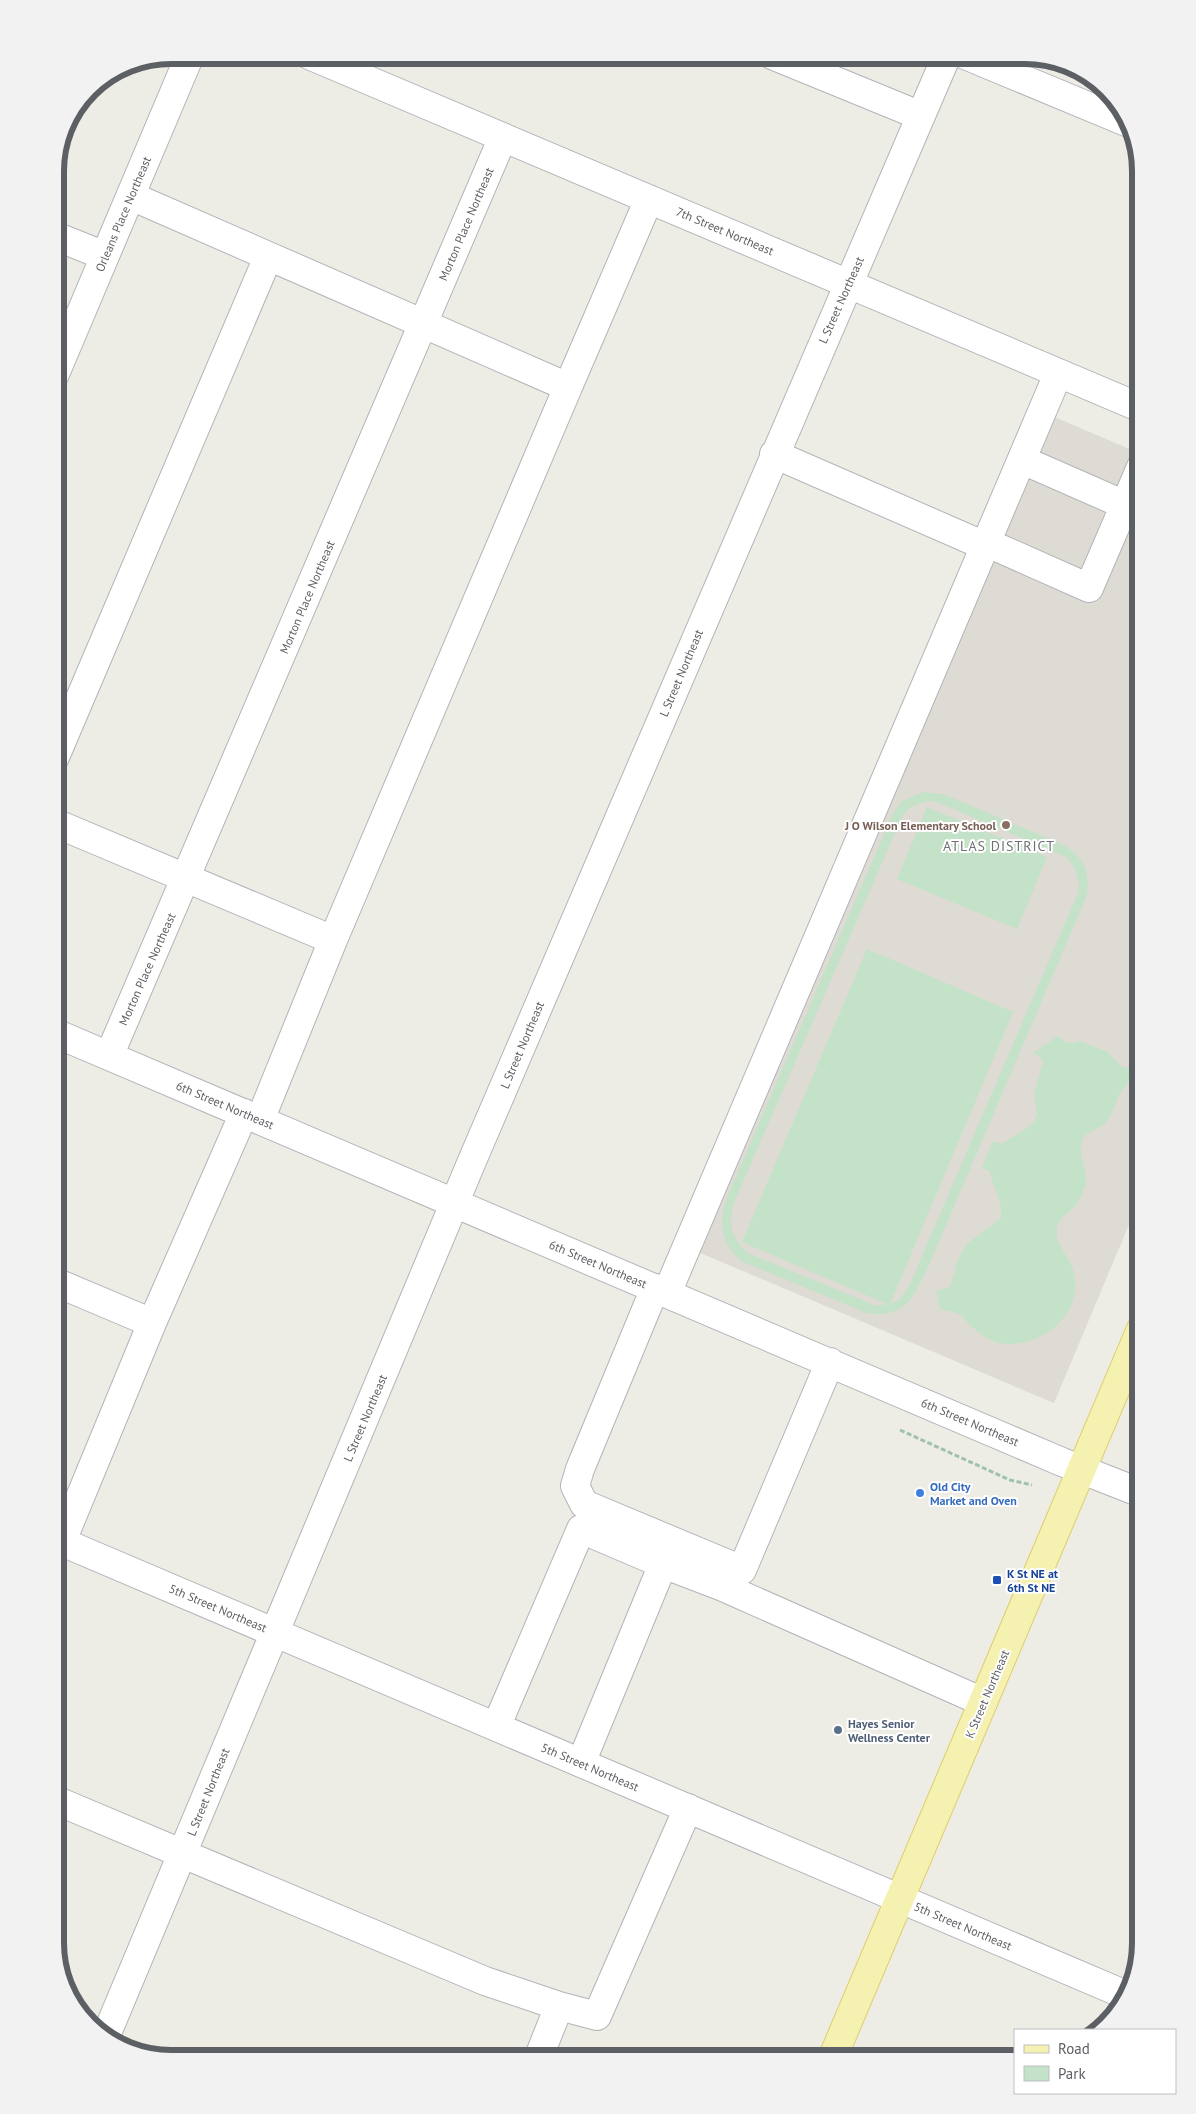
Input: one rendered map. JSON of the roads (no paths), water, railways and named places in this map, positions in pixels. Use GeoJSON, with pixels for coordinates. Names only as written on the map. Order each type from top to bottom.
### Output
{"type":"FeatureCollection","features":[{"type":"Feature","properties":{"kind":"main road","name":"K Street Northeast"},"geometry":{"type":"LineString","coordinates":[[836,2050],[1132,1351]]}},
{"type":"Feature","properties":{"kind":"street","name":"Orleans Place Northeast"},"geometry":{"type":"LineString","coordinates":[[64,353],[186,64]]}},
{"type":"Feature","properties":{"kind":"street","name":"7th Street Northeast"},"geometry":{"type":"LineString","coordinates":[[330,64],[1132,404]]}},
{"type":"Feature","properties":{"kind":"street"},"geometry":{"type":"LineString","coordinates":[[794,64],[921,116]]}},
{"type":"Feature","properties":{"kind":"street","name":"L Street Northeast"},"geometry":{"type":"LineString","coordinates":[[108,2030],[274,1633],[774,454],[943,64]]}},
{"type":"Feature","properties":{"kind":"street"},"geometry":{"type":"LineString","coordinates":[[987,64],[1119,119]]}},
{"type":"Feature","properties":{"kind":"street","name":"Morton Place Northeast"},"geometry":{"type":"LineString","coordinates":[[109,1056],[504,137]]}},
{"type":"Feature","properties":{"kind":"street"},"geometry":{"type":"LineString","coordinates":[[130,196],[568,387]]}},
{"type":"Feature","properties":{"kind":"street"},"geometry":{"type":"LineString","coordinates":[[64,1526],[152,1323],[252,1116],[333,940],[649,199]]}},
{"type":"Feature","properties":{"kind":"street"},"geometry":{"type":"LineString","coordinates":[[64,240],[105,256]]}},
{"type":"Feature","properties":{"kind":"street"},"geometry":{"type":"LineString","coordinates":[[64,736],[268,257]]}},
{"type":"Feature","properties":{"kind":"street"},"geometry":{"type":"LineString","coordinates":[[830,1362],[742,1570],[584,1504],[574,1486],[993,548],[1058,374]]}},
{"type":"Feature","properties":{"kind":"street"},"geometry":{"type":"LineString","coordinates":[[774,454],[1088,588],[1132,488]]}},
{"type":"Feature","properties":{"kind":"street"},"geometry":{"type":"LineString","coordinates":[[1036,466],[1125,505]]}},
{"type":"Feature","properties":{"kind":"street"},"geometry":{"type":"LineString","coordinates":[[64,827],[333,940]]}},
{"type":"Feature","properties":{"kind":"street","name":"6th Street Northeast"},"geometry":{"type":"LineString","coordinates":[[64,1037],[1082,1470],[1132,1489]]}},
{"type":"Feature","properties":{"kind":"street"},"geometry":{"type":"LineString","coordinates":[[64,1286],[152,1323]]}},
{"type":"Feature","properties":{"kind":"street"},"geometry":{"type":"LineString","coordinates":[[496,1727],[581,1528],[663,1564],[723,1587],[983,1702]]}},
{"type":"Feature","properties":{"kind":"street","name":"5th Street Northeast"},"geometry":{"type":"LineString","coordinates":[[64,1543],[1121,1992]]}},
{"type":"Feature","properties":{"kind":"street"},"geometry":{"type":"LineString","coordinates":[[581,1763],[663,1564]]}},
{"type":"Feature","properties":{"kind":"street"},"geometry":{"type":"LineString","coordinates":[[64,1804],[486,1981],[559,2006],[597,2016],[688,1808]]}},
{"type":"Feature","properties":{"kind":"street"},"geometry":{"type":"LineString","coordinates":[[542,2050],[559,2006]]}},
{"type":"Feature","properties":{"kind":"place","name":"J O Wilson Elementary School"},"geometry":{"type":"Point","coordinates":[1006,825]}},
{"type":"Feature","properties":{"kind":"place","name":"Old City Market and Oven"},"geometry":{"type":"Point","coordinates":[920,1493]}},
{"type":"Feature","properties":{"kind":"place","name":"K St NE at 6th St NE"},"geometry":{"type":"Point","coordinates":[997,1580]}},
{"type":"Feature","properties":{"kind":"place","name":"Hayes Senior Wellness Center"},"geometry":{"type":"Point","coordinates":[838,1730]}},
{"type":"Feature","properties":{"kind":"district","name":"ATLAS DISTRICT"},"geometry":{"type":"Point","coordinates":[999,846]}}]}
